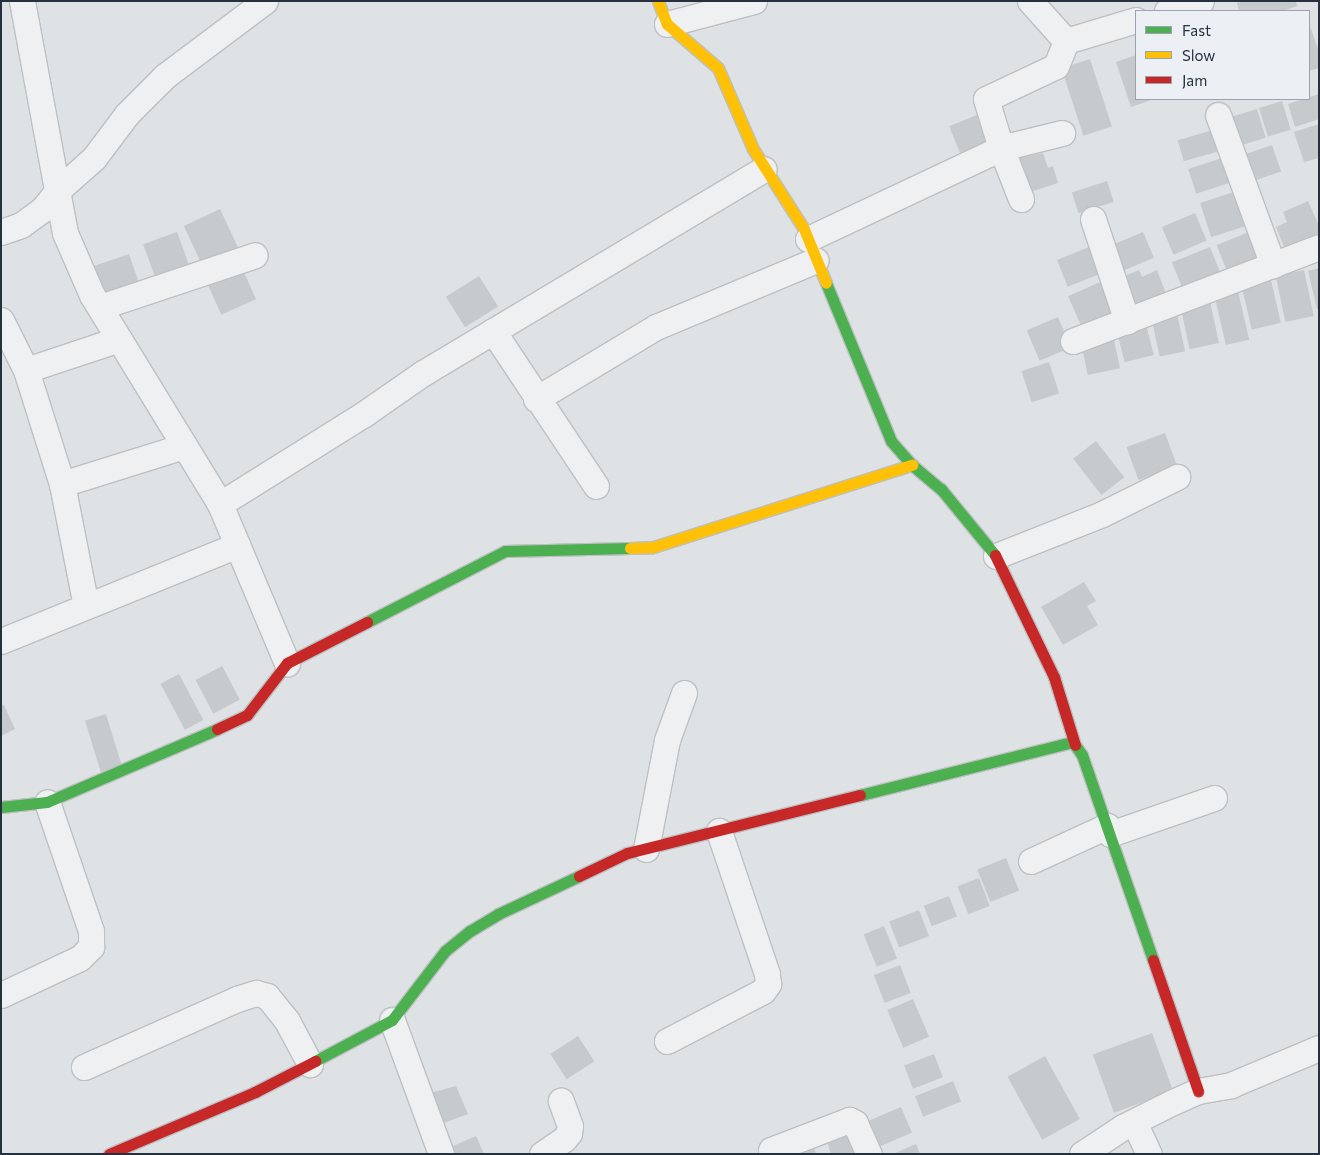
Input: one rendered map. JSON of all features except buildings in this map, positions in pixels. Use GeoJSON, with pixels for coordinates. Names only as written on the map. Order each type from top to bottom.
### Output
{"type":"FeatureCollection","features":[{"type":"Feature","properties":{"kind":"street"},"geometry":{"type":"LineString","coordinates":[[22,1],[65,233],[100,307],[220,504],[288,663]]}},
{"type":"Feature","properties":{"kind":"street"},"geometry":{"type":"LineString","coordinates":[[1,232],[21,224],[43,209],[58,190],[94,158],[127,114],[237,9],[265,1]]}},
{"type":"Feature","properties":{"kind":"street"},"geometry":{"type":"LineString","coordinates":[[658,1],[667,24],[718,68],[753,149],[764,169],[792,208],[812,249],[892,441],[912,465],[930,482],[942,489],[996,556],[1054,677],[1073,742],[1082,755],[1198,1090]]}},
{"type":"Feature","properties":{"kind":"street"},"geometry":{"type":"LineString","coordinates":[[667,24],[754,1]]}},
{"type":"Feature","properties":{"kind":"street"},"geometry":{"type":"LineString","coordinates":[[1030,1],[1066,41]]}},
{"type":"Feature","properties":{"kind":"street"},"geometry":{"type":"LineString","coordinates":[[1170,10],[1201,1]]}},
{"type":"Feature","properties":{"kind":"street"},"geometry":{"type":"LineString","coordinates":[[1066,41],[1135,20]]}},
{"type":"Feature","properties":{"kind":"street"},"geometry":{"type":"LineString","coordinates":[[1021,199],[1001,148],[986,99],[1056,66],[1066,41]]}},
{"type":"Feature","properties":{"kind":"street"},"geometry":{"type":"LineString","coordinates":[[1218,115],[1273,265]]}},
{"type":"Feature","properties":{"kind":"street"},"geometry":{"type":"LineString","coordinates":[[536,399],[656,327],[812,249],[1001,148],[1062,133]]}},
{"type":"Feature","properties":{"kind":"street"},"geometry":{"type":"LineString","coordinates":[[220,504],[364,414],[423,373],[764,169]]}},
{"type":"Feature","properties":{"kind":"street"},"geometry":{"type":"LineString","coordinates":[[1094,219],[1127,320]]}},
{"type":"Feature","properties":{"kind":"street"},"geometry":{"type":"LineString","coordinates":[[1073,341],[1319,247]]}},
{"type":"Feature","properties":{"kind":"street"},"geometry":{"type":"LineString","coordinates":[[100,307],[255,255]]}},
{"type":"Feature","properties":{"kind":"street"},"geometry":{"type":"LineString","coordinates":[[1,320],[26,370],[62,484],[86,606]]}},
{"type":"Feature","properties":{"kind":"street"},"geometry":{"type":"LineString","coordinates":[[493,332],[536,399],[596,486]]}},
{"type":"Feature","properties":{"kind":"street"},"geometry":{"type":"LineString","coordinates":[[26,370],[119,339]]}},
{"type":"Feature","properties":{"kind":"street"},"geometry":{"type":"LineString","coordinates":[[62,484],[184,446]]}},
{"type":"Feature","properties":{"kind":"street"},"geometry":{"type":"LineString","coordinates":[[1,806],[47,802],[247,715],[288,663],[506,551],[653,547],[912,465]]}},
{"type":"Feature","properties":{"kind":"street"},"geometry":{"type":"LineString","coordinates":[[996,556],[1102,514],[1178,477]]}},
{"type":"Feature","properties":{"kind":"street"},"geometry":{"type":"LineString","coordinates":[[1,641],[237,545]]}},
{"type":"Feature","properties":{"kind":"street"},"geometry":{"type":"LineString","coordinates":[[646,849],[667,740],[684,693]]}},
{"type":"Feature","properties":{"kind":"street"},"geometry":{"type":"LineString","coordinates":[[109,1154],[133,1149],[256,1092],[392,1020],[445,951],[470,931],[498,914],[627,853],[1073,742]]}},
{"type":"Feature","properties":{"kind":"street"},"geometry":{"type":"LineString","coordinates":[[1031,861],[1108,830],[1214,798]]}},
{"type":"Feature","properties":{"kind":"street"},"geometry":{"type":"LineString","coordinates":[[1,995],[80,958],[91,947],[91,931],[47,802]]}},
{"type":"Feature","properties":{"kind":"street"},"geometry":{"type":"LineString","coordinates":[[666,1041],[763,992],[768,984],[767,974],[720,831]]}},
{"type":"Feature","properties":{"kind":"street"},"geometry":{"type":"LineString","coordinates":[[84,1067],[237,999],[256,993],[267,996],[287,1021],[310,1064]]}},
{"type":"Feature","properties":{"kind":"street"},"geometry":{"type":"LineString","coordinates":[[392,1020],[441,1154]]}},
{"type":"Feature","properties":{"kind":"street"},"geometry":{"type":"LineString","coordinates":[[1082,1154],[1134,1122],[1198,1090],[1231,1085],[1319,1048]]}},
{"type":"Feature","properties":{"kind":"street"},"geometry":{"type":"LineString","coordinates":[[542,1154],[564,1140],[569,1132],[570,1126],[561,1101]]}},
{"type":"Feature","properties":{"kind":"street"},"geometry":{"type":"LineString","coordinates":[[771,1150],[849,1120],[855,1123],[869,1154]]}},
{"type":"Feature","properties":{"kind":"street"},"geometry":{"type":"LineString","coordinates":[[1134,1122],[1150,1154]]}},
{"type":"Feature","properties":{"kind":"traffic: fast"},"geometry":{"type":"LineString","coordinates":[[826,283],[891,441],[912,465],[941,489],[995,555]]}},
{"type":"Feature","properties":{"kind":"traffic: fast"},"geometry":{"type":"LineString","coordinates":[[367,622],[505,551],[630,548]]}},
{"type":"Feature","properties":{"kind":"traffic: fast"},"geometry":{"type":"LineString","coordinates":[[1,807],[47,802],[217,729]]}},
{"type":"Feature","properties":{"kind":"traffic: fast"},"geometry":{"type":"LineString","coordinates":[[860,795],[1073,742]]}},
{"type":"Feature","properties":{"kind":"traffic: fast"},"geometry":{"type":"LineString","coordinates":[[1075,745],[1082,755],[1153,960]]}},
{"type":"Feature","properties":{"kind":"traffic: fast"},"geometry":{"type":"LineString","coordinates":[[315,1061],[392,1020],[445,951],[470,931],[498,914],[579,876]]}},
{"type":"Feature","properties":{"kind":"traffic: slow"},"geometry":{"type":"LineString","coordinates":[[658,1],[667,24],[718,68],[753,149],[804,229],[826,283]]}},
{"type":"Feature","properties":{"kind":"traffic: slow"},"geometry":{"type":"LineString","coordinates":[[630,548],[653,547],[912,465]]}},
{"type":"Feature","properties":{"kind":"traffic: jam"},"geometry":{"type":"LineString","coordinates":[[995,555],[1054,677],[1075,745]]}},
{"type":"Feature","properties":{"kind":"traffic: jam"},"geometry":{"type":"LineString","coordinates":[[217,729],[247,715],[287,663],[367,622]]}},
{"type":"Feature","properties":{"kind":"traffic: jam"},"geometry":{"type":"LineString","coordinates":[[579,876],[627,853],[860,795]]}},
{"type":"Feature","properties":{"kind":"traffic: jam"},"geometry":{"type":"LineString","coordinates":[[1153,960],[1198,1091]]}},
{"type":"Feature","properties":{"kind":"traffic: jam"},"geometry":{"type":"LineString","coordinates":[[109,1154],[255,1092],[315,1061]]}}]}
